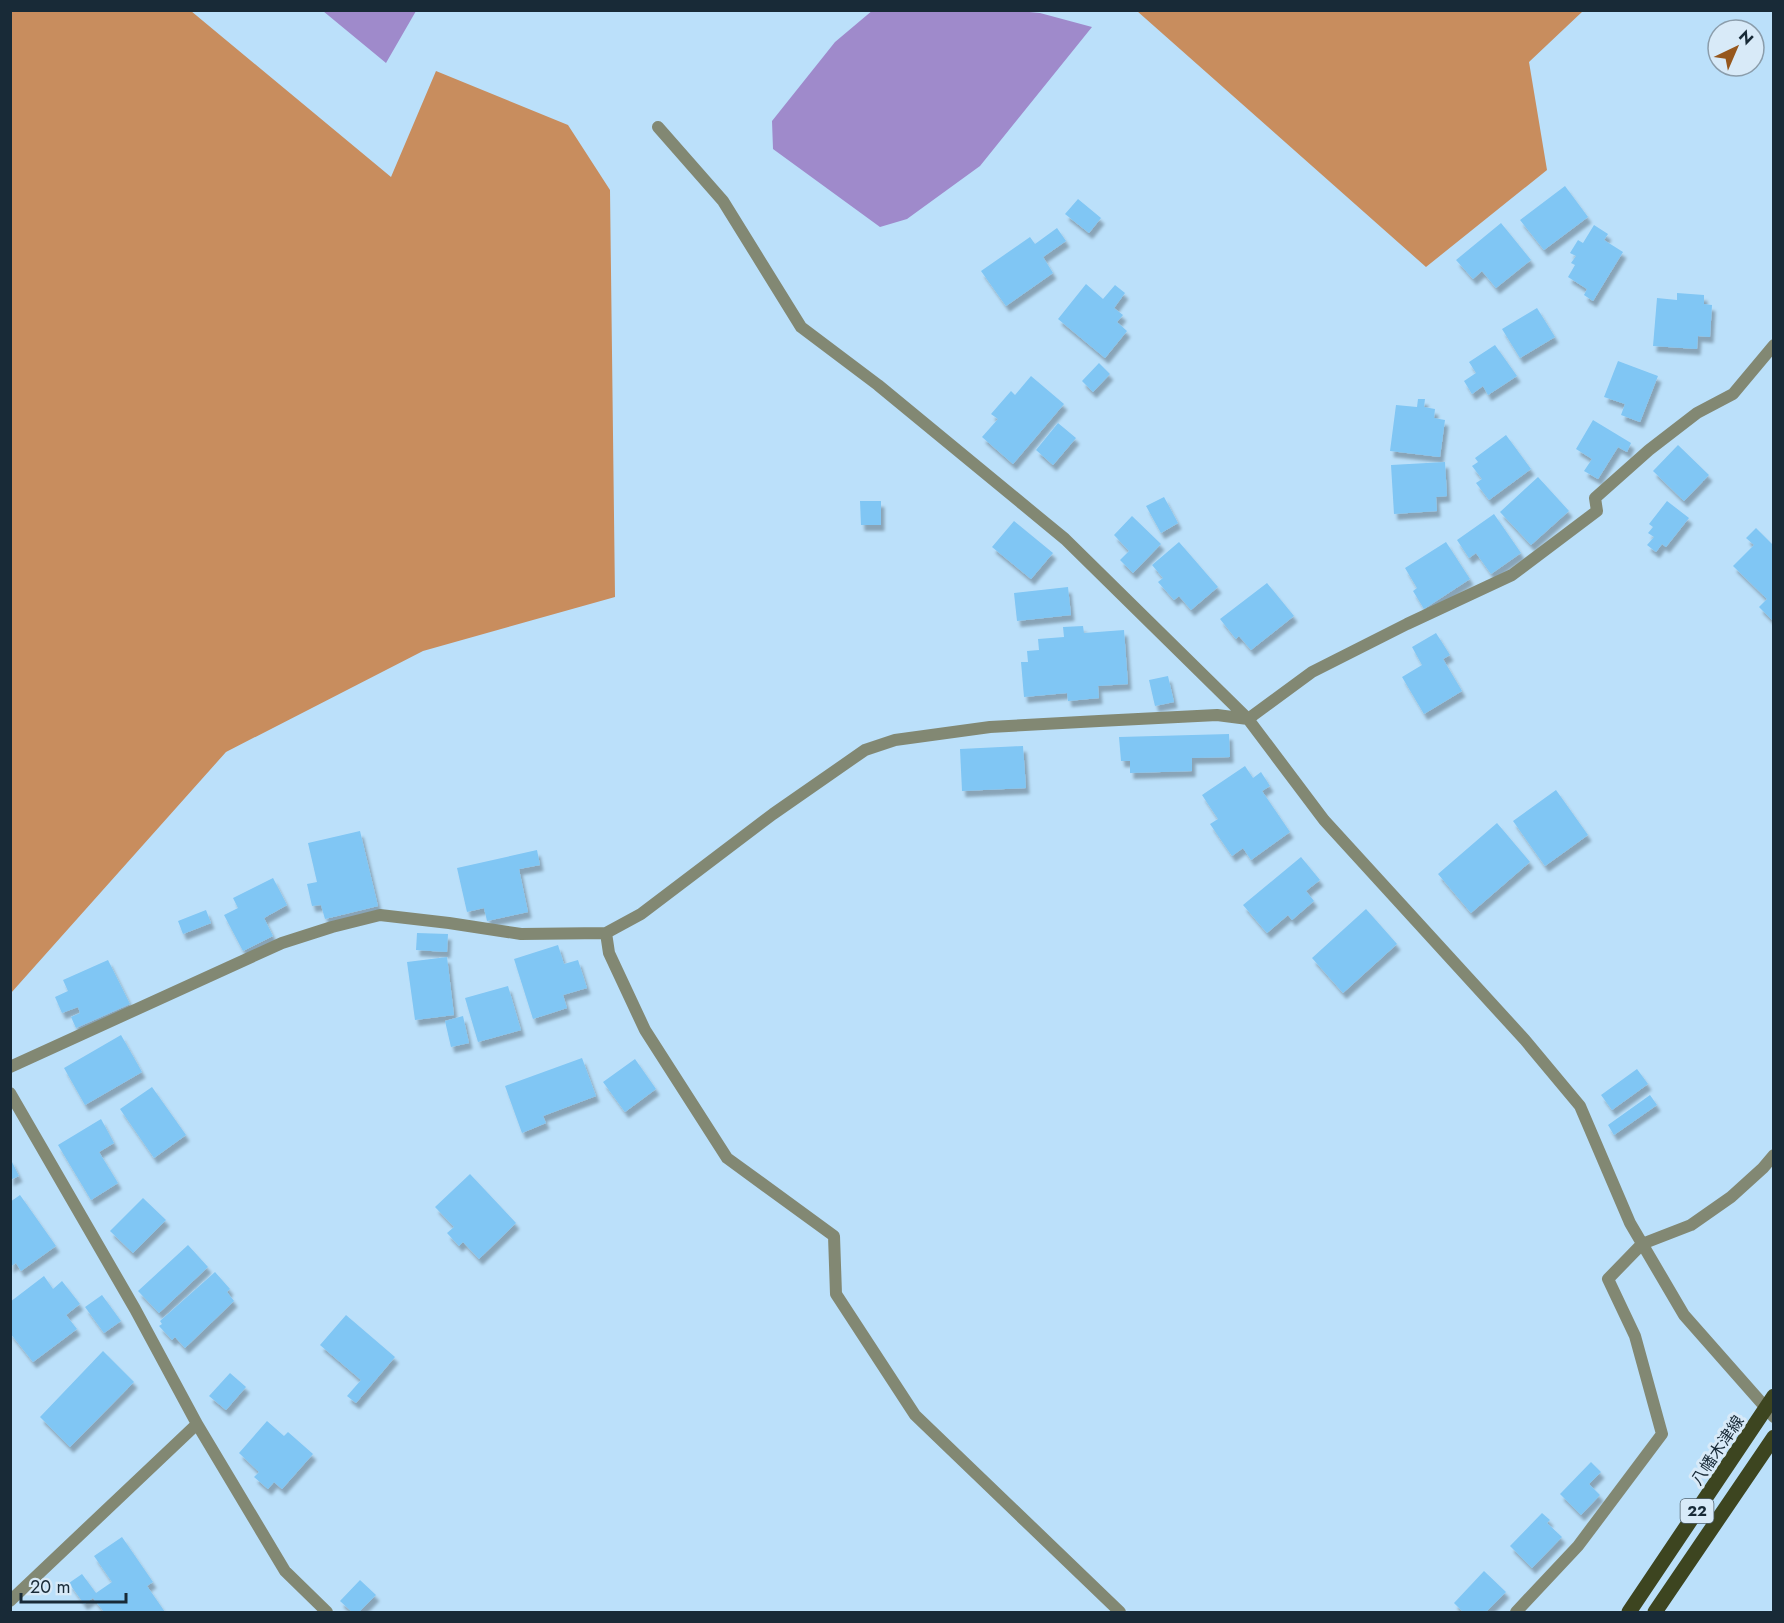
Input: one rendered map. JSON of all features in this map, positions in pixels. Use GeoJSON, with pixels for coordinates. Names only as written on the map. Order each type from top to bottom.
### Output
{"type":"FeatureCollection","features":[{"type":"Feature","properties":{"kind":"main road","name":"八幡木津線"},"geometry":{"type":"LineString","coordinates":[[1629,1612],[1771,1407]]}},
{"type":"Feature","properties":{"kind":"main road","name":"22"},"geometry":{"type":"LineString","coordinates":[[1655,1612],[1773,1437]]}},
{"type":"Feature","properties":{"kind":"street"},"geometry":{"type":"LineString","coordinates":[[658,127],[723,201],[801,327],[878,385],[1065,539],[1248,719],[1324,820],[1525,1040],[1580,1106],[1630,1223],[1684,1315],[1771,1407]]}},
{"type":"Feature","properties":{"kind":"street"},"geometry":{"type":"LineString","coordinates":[[10,1067],[282,943],[380,915],[521,934],[606,933],[641,914],[773,814],[865,750],[895,740],[990,727],[1217,715],[1248,719],[1312,672],[1512,575],[1597,511],[1595,498],[1649,450],[1697,412],[1733,394],[1773,345]]}},
{"type":"Feature","properties":{"kind":"street"},"geometry":{"type":"LineString","coordinates":[[606,933],[609,953],[645,1030],[727,1158],[834,1236],[836,1293],[915,1415],[1120,1612]]}},
{"type":"Feature","properties":{"kind":"street"},"geometry":{"type":"LineString","coordinates":[[10,1093],[135,1309],[197,1424],[285,1571],[327,1612]]}},
{"type":"Feature","properties":{"kind":"street"},"geometry":{"type":"LineString","coordinates":[[1516,1612],[1578,1546],[1662,1434],[1635,1336],[1608,1279],[1642,1244],[1691,1226],[1731,1197],[1763,1168],[1773,1155]]}},
{"type":"Feature","properties":{"kind":"street"},"geometry":{"type":"LineString","coordinates":[[10,1601],[197,1424]]}},
{"type":"Feature","properties":{"kind":"shaded area"},"geometry":{"type":"Polygon","coordinates":[[[11,10],[191,11],[391,177],[436,71],[568,125],[610,190],[615,597],[423,651],[226,752],[11,993],[11,10]]]}},
{"type":"Feature","properties":{"kind":"shaded area"},"geometry":{"type":"Polygon","coordinates":[[[873,10],[1019,11],[1040,13],[1092,27],[980,166],[907,219],[880,227],[773,149],[772,121],[835,42],[873,10]]]}},
{"type":"Feature","properties":{"kind":"shaded area"},"geometry":{"type":"Polygon","coordinates":[[[323,11],[416,11],[386,63],[323,11]]]}},
{"type":"Feature","properties":{"kind":"shaded area"},"geometry":{"type":"Polygon","coordinates":[[[1137,11],[1583,11],[1529,62],[1547,170],[1426,267],[1137,11]]]}},
{"type":"Feature","properties":{"kind":"building"},"geometry":{"type":"Polygon","coordinates":[[[1565,186],[1588,217],[1544,250],[1520,220],[1565,186]]]}},
{"type":"Feature","properties":{"kind":"building"},"geometry":{"type":"Polygon","coordinates":[[[1078,199],[1101,218],[1089,233],[1065,214],[1078,199]]]}},
{"type":"Feature","properties":{"kind":"building"},"geometry":{"type":"Polygon","coordinates":[[[1501,223],[1531,260],[1496,288],[1482,271],[1473,279],[1456,260],[1501,223]]]}},
{"type":"Feature","properties":{"kind":"building"},"geometry":{"type":"Polygon","coordinates":[[[1594,225],[1608,234],[1604,240],[1623,252],[1593,301],[1584,295],[1587,289],[1568,277],[1575,265],[1571,263],[1576,256],[1570,253],[1578,240],[1583,243],[1594,225]]]}},
{"type":"Feature","properties":{"kind":"building"},"geometry":{"type":"Polygon","coordinates":[[[1057,228],[1066,241],[1043,257],[1053,273],[1006,306],[981,271],[1030,237],[1035,244],[1057,228]]]}},
{"type":"Feature","properties":{"kind":"building"},"geometry":{"type":"Polygon","coordinates":[[[1086,284],[1103,299],[1115,285],[1125,293],[1114,308],[1123,315],[1117,322],[1127,331],[1105,358],[1058,319],[1086,284]]]}},
{"type":"Feature","properties":{"kind":"building"},"geometry":{"type":"Polygon","coordinates":[[[1677,293],[1704,295],[1704,304],[1712,305],[1710,337],[1698,336],[1697,349],[1653,346],[1657,298],[1677,300],[1677,293]]]}},
{"type":"Feature","properties":{"kind":"building"},"geometry":{"type":"Polygon","coordinates":[[[1537,308],[1555,337],[1520,358],[1502,329],[1537,308]]]}},
{"type":"Feature","properties":{"kind":"building"},"geometry":{"type":"Polygon","coordinates":[[[1495,345],[1517,376],[1488,395],[1483,386],[1472,394],[1464,381],[1476,373],[1469,362],[1495,345]]]}},
{"type":"Feature","properties":{"kind":"building"},"geometry":{"type":"Polygon","coordinates":[[[1618,361],[1658,376],[1640,422],[1621,415],[1625,404],[1604,397],[1618,361]]]}},
{"type":"Feature","properties":{"kind":"building"},"geometry":{"type":"Polygon","coordinates":[[[1099,363],[1110,374],[1093,392],[1082,381],[1099,363]]]}},
{"type":"Feature","properties":{"kind":"building"},"geometry":{"type":"Polygon","coordinates":[[[1031,376],[1064,404],[1013,464],[982,437],[998,419],[991,414],[1011,391],[1015,395],[1031,376]]]}},
{"type":"Feature","properties":{"kind":"building"},"geometry":{"type":"Polygon","coordinates":[[[1418,399],[1425,399],[1424,407],[1435,409],[1434,418],[1445,420],[1440,457],[1390,451],[1396,405],[1417,407],[1418,399]]]}},
{"type":"Feature","properties":{"kind":"building"},"geometry":{"type":"Polygon","coordinates":[[[1593,420],[1631,443],[1627,452],[1618,447],[1598,479],[1584,471],[1592,459],[1576,449],[1593,420]]]}},
{"type":"Feature","properties":{"kind":"building"},"geometry":{"type":"Polygon","coordinates":[[[1058,423],[1076,438],[1053,465],[1036,450],[1058,423]]]}},
{"type":"Feature","properties":{"kind":"building"},"geometry":{"type":"Polygon","coordinates":[[[1506,435],[1531,469],[1489,500],[1476,483],[1482,479],[1472,466],[1478,462],[1475,458],[1506,435]]]}},
{"type":"Feature","properties":{"kind":"building"},"geometry":{"type":"Polygon","coordinates":[[[1678,445],[1709,475],[1684,501],[1653,471],[1678,445]]]}},
{"type":"Feature","properties":{"kind":"building"},"geometry":{"type":"Polygon","coordinates":[[[1445,462],[1447,496],[1436,497],[1437,511],[1394,514],[1391,465],[1445,462]]]}},
{"type":"Feature","properties":{"kind":"building"},"geometry":{"type":"Polygon","coordinates":[[[1538,477],[1569,511],[1531,545],[1500,512],[1538,477]]]}},
{"type":"Feature","properties":{"kind":"building"},"geometry":{"type":"Polygon","coordinates":[[[1164,497],[1178,523],[1161,533],[1146,506],[1164,497]]]}},
{"type":"Feature","properties":{"kind":"building"},"geometry":{"type":"Polygon","coordinates":[[[860,501],[881,501],[881,525],[861,525],[860,501]]]}},
{"type":"Feature","properties":{"kind":"building"},"geometry":{"type":"Polygon","coordinates":[[[1667,501],[1689,518],[1666,547],[1662,544],[1656,552],[1647,545],[1654,537],[1648,533],[1653,527],[1649,524],[1667,501]]]}},
{"type":"Feature","properties":{"kind":"building"},"geometry":{"type":"Polygon","coordinates":[[[1494,514],[1521,553],[1491,574],[1476,553],[1469,558],[1457,540],[1494,514]]]}},
{"type":"Feature","properties":{"kind":"building"},"geometry":{"type":"Polygon","coordinates":[[[1132,516],[1161,544],[1133,573],[1120,560],[1129,551],[1114,535],[1132,516]]]}},
{"type":"Feature","properties":{"kind":"building"},"geometry":{"type":"Polygon","coordinates":[[[1014,521],[1053,553],[1031,579],[992,547],[1014,521]]]}},
{"type":"Feature","properties":{"kind":"building"},"geometry":{"type":"Polygon","coordinates":[[[1756,528],[1774,546],[1772,620],[1759,607],[1767,599],[1733,566],[1754,545],[1746,538],[1756,528]]]}},
{"type":"Feature","properties":{"kind":"building"},"geometry":{"type":"Polygon","coordinates":[[[1179,542],[1218,587],[1191,610],[1179,596],[1174,600],[1158,582],[1163,578],[1152,565],[1179,542]]]}},
{"type":"Feature","properties":{"kind":"building"},"geometry":{"type":"Polygon","coordinates":[[[1446,542],[1470,579],[1424,609],[1413,591],[1417,588],[1405,568],[1446,542]]]}},
{"type":"Feature","properties":{"kind":"building"},"geometry":{"type":"Polygon","coordinates":[[[1267,583],[1294,616],[1251,650],[1239,636],[1236,639],[1220,619],[1267,583]]]}},
{"type":"Feature","properties":{"kind":"building"},"geometry":{"type":"Polygon","coordinates":[[[1068,587],[1071,615],[1017,621],[1014,593],[1068,587]]]}},
{"type":"Feature","properties":{"kind":"building"},"geometry":{"type":"Polygon","coordinates":[[[1083,626],[1084,633],[1124,630],[1128,684],[1098,686],[1099,698],[1068,701],[1067,693],[1024,697],[1021,662],[1028,662],[1027,651],[1039,650],[1038,639],[1064,637],[1063,627],[1083,626]]]}},
{"type":"Feature","properties":{"kind":"building"},"geometry":{"type":"Polygon","coordinates":[[[1436,633],[1450,655],[1443,659],[1462,691],[1424,714],[1402,677],[1422,665],[1412,647],[1436,633]]]}},
{"type":"Feature","properties":{"kind":"building"},"geometry":{"type":"Polygon","coordinates":[[[1168,676],[1174,702],[1155,706],[1149,680],[1168,676]]]}},
{"type":"Feature","properties":{"kind":"building"},"geometry":{"type":"Polygon","coordinates":[[[1229,734],[1230,757],[1192,758],[1192,771],[1130,773],[1130,761],[1121,761],[1119,737],[1229,734]]]}},
{"type":"Feature","properties":{"kind":"building"},"geometry":{"type":"Polygon","coordinates":[[[1023,746],[1026,788],[962,791],[960,749],[1023,746]]]}},
{"type":"Feature","properties":{"kind":"building"},"geometry":{"type":"Polygon","coordinates":[[[1245,766],[1253,778],[1261,772],[1270,786],[1262,791],[1290,832],[1251,860],[1243,848],[1232,856],[1210,824],[1218,819],[1202,795],[1245,766]]]}},
{"type":"Feature","properties":{"kind":"building"},"geometry":{"type":"Polygon","coordinates":[[[1556,790],[1588,835],[1545,866],[1513,821],[1556,790]]]}},
{"type":"Feature","properties":{"kind":"building"},"geometry":{"type":"Polygon","coordinates":[[[1497,823],[1530,862],[1471,913],[1438,874],[1497,823]]]}},
{"type":"Feature","properties":{"kind":"building"},"geometry":{"type":"Polygon","coordinates":[[[360,831],[378,906],[325,919],[321,905],[312,906],[307,884],[317,882],[308,843],[360,831]]]}},
{"type":"Feature","properties":{"kind":"building"},"geometry":{"type":"Polygon","coordinates":[[[537,850],[540,865],[519,869],[528,912],[487,921],[484,908],[467,912],[457,868],[537,850]]]}},
{"type":"Feature","properties":{"kind":"building"},"geometry":{"type":"Polygon","coordinates":[[[1301,857],[1320,880],[1306,891],[1314,901],[1292,920],[1288,915],[1267,933],[1243,905],[1301,857]]]}},
{"type":"Feature","properties":{"kind":"building"},"geometry":{"type":"Polygon","coordinates":[[[273,878],[287,905],[264,918],[273,936],[243,951],[224,915],[238,908],[233,898],[273,878]]]}},
{"type":"Feature","properties":{"kind":"building"},"geometry":{"type":"Polygon","coordinates":[[[1366,909],[1397,944],[1343,993],[1312,958],[1366,909]]]}},
{"type":"Feature","properties":{"kind":"building"},"geometry":{"type":"Polygon","coordinates":[[[206,910],[211,923],[183,934],[178,921],[206,910]]]}},
{"type":"Feature","properties":{"kind":"building"},"geometry":{"type":"Polygon","coordinates":[[[417,933],[448,934],[447,952],[416,950],[417,933]]]}},
{"type":"Feature","properties":{"kind":"building"},"geometry":{"type":"Polygon","coordinates":[[[558,945],[564,964],[578,960],[587,988],[563,995],[567,1008],[533,1019],[514,959],[558,945]]]}},
{"type":"Feature","properties":{"kind":"building"},"geometry":{"type":"Polygon","coordinates":[[[447,957],[454,1015],[415,1020],[407,962],[447,957]]]}},
{"type":"Feature","properties":{"kind":"building"},"geometry":{"type":"Polygon","coordinates":[[[108,960],[130,1004],[76,1028],[71,1017],[80,1013],[78,1007],[62,1013],[55,997],[68,991],[63,980],[108,960]]]}},
{"type":"Feature","properties":{"kind":"building"},"geometry":{"type":"Polygon","coordinates":[[[508,986],[521,1030],[478,1042],[465,998],[508,986]]]}},
{"type":"Feature","properties":{"kind":"building"},"geometry":{"type":"Polygon","coordinates":[[[463,1016],[469,1043],[451,1047],[445,1021],[463,1016]]]}},
{"type":"Feature","properties":{"kind":"building"},"geometry":{"type":"Polygon","coordinates":[[[121,1035],[142,1072],[85,1105],[64,1068],[121,1035]]]}},
{"type":"Feature","properties":{"kind":"building"},"geometry":{"type":"Polygon","coordinates":[[[582,1058],[596,1096],[543,1116],[546,1123],[522,1133],[505,1086],[582,1058]]]}},
{"type":"Feature","properties":{"kind":"building"},"geometry":{"type":"Polygon","coordinates":[[[635,1059],[656,1089],[625,1112],[603,1082],[635,1059]]]}},
{"type":"Feature","properties":{"kind":"building"},"geometry":{"type":"Polygon","coordinates":[[[1637,1069],[1648,1084],[1612,1110],[1601,1095],[1637,1069]]]}},
{"type":"Feature","properties":{"kind":"building"},"geometry":{"type":"Polygon","coordinates":[[[152,1087],[186,1135],[154,1158],[120,1109],[152,1087]]]}},
{"type":"Feature","properties":{"kind":"building"},"geometry":{"type":"Polygon","coordinates":[[[1650,1095],[1657,1105],[1614,1135],[1608,1125],[1650,1095]]]}},
{"type":"Feature","properties":{"kind":"building"},"geometry":{"type":"Polygon","coordinates":[[[101,1119],[114,1143],[99,1152],[118,1183],[91,1200],[58,1145],[101,1119]]]}},
{"type":"Feature","properties":{"kind":"building"},"geometry":{"type":"Polygon","coordinates":[[[10,1158],[19,1176],[10,1180],[10,1158]]]}},
{"type":"Feature","properties":{"kind":"building"},"geometry":{"type":"Polygon","coordinates":[[[470,1174],[516,1223],[479,1259],[463,1242],[459,1246],[447,1233],[454,1227],[435,1207],[470,1174]]]}},
{"type":"Feature","properties":{"kind":"building"},"geometry":{"type":"Polygon","coordinates":[[[20,1195],[56,1246],[21,1271],[16,1263],[10,1267],[10,1202],[20,1195]]]}},
{"type":"Feature","properties":{"kind":"building"},"geometry":{"type":"Polygon","coordinates":[[[143,1198],[166,1220],[133,1253],[110,1231],[143,1198]]]}},
{"type":"Feature","properties":{"kind":"building"},"geometry":{"type":"Polygon","coordinates":[[[188,1245],[208,1267],[159,1313],[138,1291],[188,1245]]]}},
{"type":"Feature","properties":{"kind":"building"},"geometry":{"type":"Polygon","coordinates":[[[215,1272],[230,1289],[227,1292],[234,1301],[185,1348],[175,1337],[172,1340],[159,1326],[162,1324],[160,1321],[215,1272]]]}},
{"type":"Feature","properties":{"kind":"building"},"geometry":{"type":"Polygon","coordinates":[[[44,1276],[53,1289],[62,1281],[80,1304],[66,1315],[77,1329],[33,1362],[10,1333],[10,1302],[44,1276]]]}},
{"type":"Feature","properties":{"kind":"building"},"geometry":{"type":"Polygon","coordinates":[[[102,1295],[121,1321],[104,1333],[85,1307],[102,1295]]]}},
{"type":"Feature","properties":{"kind":"building"},"geometry":{"type":"Polygon","coordinates":[[[346,1315],[395,1357],[356,1403],[347,1396],[361,1380],[320,1345],[346,1315]]]}},
{"type":"Feature","properties":{"kind":"building"},"geometry":{"type":"Polygon","coordinates":[[[103,1351],[134,1382],[70,1447],[40,1417],[103,1351]]]}},
{"type":"Feature","properties":{"kind":"building"},"geometry":{"type":"Polygon","coordinates":[[[230,1373],[246,1387],[226,1410],[209,1396],[230,1373]]]}},
{"type":"Feature","properties":{"kind":"building"},"geometry":{"type":"Polygon","coordinates":[[[267,1421],[284,1436],[288,1432],[313,1454],[282,1489],[274,1482],[268,1489],[254,1477],[259,1472],[239,1453],[267,1421]]]}},
{"type":"Feature","properties":{"kind":"building"},"geometry":{"type":"Polygon","coordinates":[[[1591,1462],[1601,1472],[1589,1484],[1600,1495],[1581,1515],[1560,1494],[1591,1462]]]}},
{"type":"Feature","properties":{"kind":"building"},"geometry":{"type":"Polygon","coordinates":[[[1542,1513],[1550,1520],[1547,1523],[1562,1537],[1532,1568],[1510,1546],[1542,1513]]]}},
{"type":"Feature","properties":{"kind":"building"},"geometry":{"type":"Polygon","coordinates":[[[122,1537],[153,1582],[147,1586],[165,1612],[104,1612],[93,1598],[84,1604],[69,1583],[82,1574],[96,1593],[112,1582],[94,1556],[122,1537]]]}},
{"type":"Feature","properties":{"kind":"building"},"geometry":{"type":"Polygon","coordinates":[[[1484,1571],[1506,1592],[1486,1612],[1463,1612],[1454,1603],[1484,1571]]]}},
{"type":"Feature","properties":{"kind":"building"},"geometry":{"type":"Polygon","coordinates":[[[360,1580],[376,1595],[359,1612],[352,1612],[340,1601],[360,1580]]]}}]}
